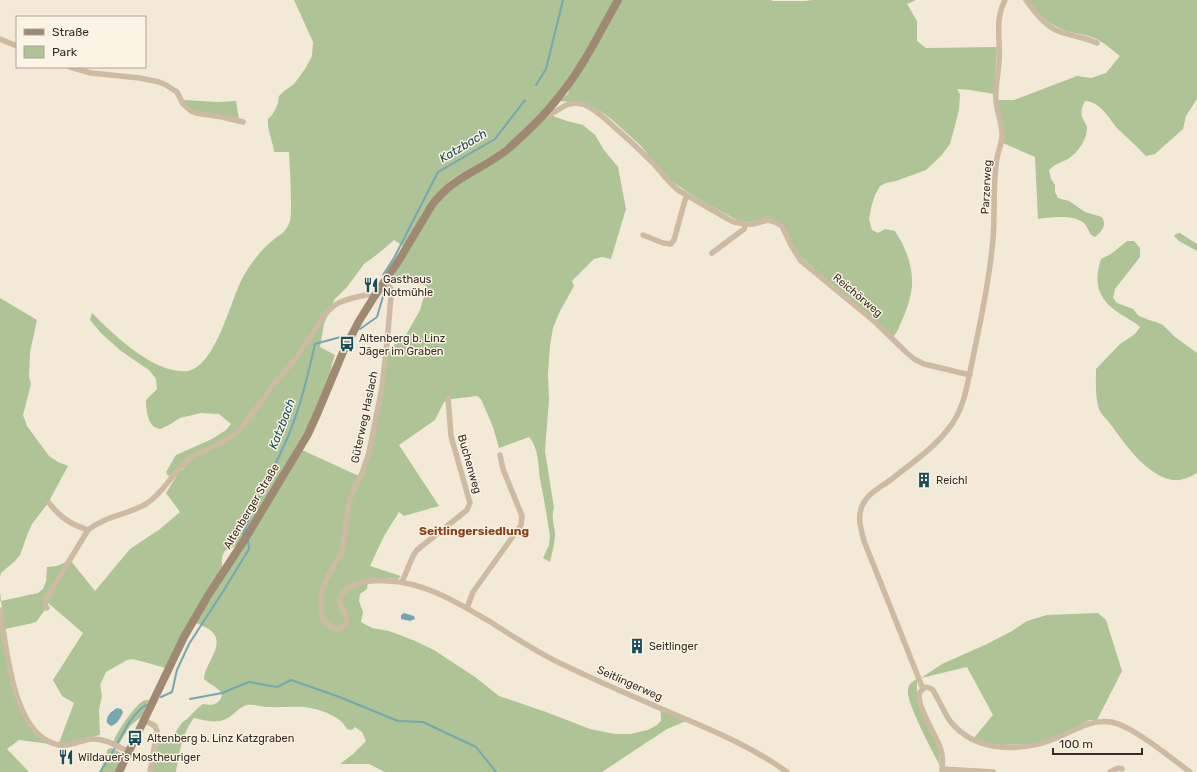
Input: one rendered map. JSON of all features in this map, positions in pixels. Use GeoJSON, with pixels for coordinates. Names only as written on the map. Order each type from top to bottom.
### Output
{"type":"FeatureCollection","features":[{"type":"Feature","properties":{"kind":"street","name":"Altenberger Straße"},"geometry":{"type":"LineString","coordinates":[[119,772],[176,652],[195,618],[245,539],[308,434],[347,344],[359,321],[399,260],[432,205],[442,193],[455,182],[491,161],[506,150],[520,138],[560,96],[573,77],[618,0]]}},
{"type":"Feature","properties":{"kind":"street","name":"Parzerweg"},"geometry":{"type":"LineString","coordinates":[[923,689],[864,541],[859,520],[862,504],[867,498],[873,492],[911,465],[950,428],[960,410],[967,388],[985,293],[993,240],[996,166],[1002,136],[996,100],[1000,60],[998,26],[1001,10],[1005,0]]}},
{"type":"Feature","properties":{"kind":"street"},"geometry":{"type":"LineString","coordinates":[[1026,0],[1039,15],[1057,31],[1097,43]]}},
{"type":"Feature","properties":{"kind":"street"},"geometry":{"type":"LineString","coordinates":[[0,39],[16,46]]}},
{"type":"Feature","properties":{"kind":"street"},"geometry":{"type":"LineString","coordinates":[[74,68],[91,73],[140,78],[166,84],[177,92],[184,104],[191,111],[243,122]]}},
{"type":"Feature","properties":{"kind":"street","name":"Reichörweg"},"geometry":{"type":"LineString","coordinates":[[542,115],[548,116],[569,104],[579,104],[590,108],[606,119],[636,146],[671,184],[687,195],[734,222],[753,224],[768,220],[782,226],[793,249],[801,261],[875,322],[914,359],[924,364],[970,375]]}},
{"type":"Feature","properties":{"kind":"street"},"geometry":{"type":"LineString","coordinates":[[643,235],[663,243],[671,244],[674,240],[687,195]]}},
{"type":"Feature","properties":{"kind":"street"},"geometry":{"type":"LineString","coordinates":[[712,253],[744,229],[746,224]]}},
{"type":"Feature","properties":{"kind":"street","name":"Güterweg Haslach"},"geometry":{"type":"LineString","coordinates":[[385,281],[390,288],[391,296],[382,387],[367,458],[349,502],[342,552],[328,576],[322,590],[320,605],[322,616],[324,621],[333,628],[342,628],[345,626],[347,619],[340,604],[340,599],[344,591],[363,582],[380,581],[402,582],[431,590],[467,608]]}},
{"type":"Feature","properties":{"kind":"street"},"geometry":{"type":"LineString","coordinates":[[46,608],[46,599],[88,530],[103,520],[129,512],[147,503],[164,489],[178,470],[190,459],[232,436],[238,431],[334,306],[342,301],[366,295],[374,297]]}},
{"type":"Feature","properties":{"kind":"street","name":"Buchenweg"},"geometry":{"type":"LineString","coordinates":[[402,582],[417,550],[467,510],[470,503],[451,436],[448,397]]}},
{"type":"Feature","properties":{"kind":"street"},"geometry":{"type":"LineString","coordinates":[[467,608],[473,592],[521,525],[522,521],[522,516],[503,469],[500,455]]}},
{"type":"Feature","properties":{"kind":"street"},"geometry":{"type":"LineString","coordinates":[[49,503],[55,511],[66,520],[88,530]]}},
{"type":"Feature","properties":{"kind":"street","name":"Seitlingerweg"},"geometry":{"type":"LineString","coordinates":[[467,608],[546,656],[735,741],[755,751],[787,772]]}},
{"type":"Feature","properties":{"kind":"street"},"geometry":{"type":"LineString","coordinates":[[0,610],[8,667],[19,703],[25,717],[39,735],[52,743],[60,745],[68,745],[92,739],[102,740],[114,744],[129,752]]}},
{"type":"Feature","properties":{"kind":"street"},"geometry":{"type":"LineString","coordinates":[[994,772],[942,770],[942,753],[920,704],[920,691],[926,687],[932,689],[951,722],[969,738],[980,743],[1006,747],[1034,745],[1046,742],[1086,724],[1094,722],[1111,722],[1128,728],[1188,770]]}},
{"type":"Feature","properties":{"kind":"street"},"geometry":{"type":"LineString","coordinates":[[144,720],[155,726],[157,731],[150,772]]}},
{"type":"Feature","properties":{"kind":"street"},"geometry":{"type":"LineString","coordinates":[[1110,772],[1118,768],[1122,769]]}},
{"type":"Feature","properties":{"kind":"green space"},"geometry":{"type":"Polygon","coordinates":[[[294,0],[615,0],[578,63],[554,98],[513,140],[496,153],[452,179],[436,194],[425,209],[403,246],[394,240],[364,264],[347,287],[334,300],[324,324],[320,347],[335,355],[331,373],[309,424],[238,545],[224,552],[222,557],[222,567],[166,668],[133,659],[127,660],[106,672],[100,685],[102,696],[99,710],[100,735],[69,744],[59,743],[74,703],[62,696],[53,680],[83,633],[47,602],[71,561],[95,591],[130,549],[160,529],[180,512],[166,493],[179,472],[185,468],[181,466],[173,474],[168,476],[166,472],[176,455],[212,439],[226,430],[231,424],[219,414],[201,413],[180,418],[160,429],[154,427],[148,418],[146,400],[157,389],[156,379],[149,370],[121,351],[101,333],[90,320],[92,313],[132,349],[155,364],[167,369],[187,371],[198,366],[207,357],[221,331],[237,289],[248,269],[263,249],[285,231],[290,221],[291,199],[289,152],[274,152],[268,128],[268,119],[275,110],[279,96],[294,84],[312,56],[313,42],[294,0]]]}},
{"type":"Feature","properties":{"kind":"green space"},"geometry":{"type":"Polygon","coordinates":[[[621,0],[916,0],[907,4],[917,21],[917,41],[926,48],[997,47],[994,94],[957,89],[960,94],[959,110],[950,144],[941,156],[926,170],[880,186],[875,195],[869,219],[872,230],[878,233],[885,229],[895,231],[907,255],[912,275],[912,290],[908,305],[899,328],[893,337],[802,258],[794,249],[783,225],[760,220],[747,222],[737,220],[711,206],[670,180],[640,145],[600,111],[572,102],[556,101],[567,95],[570,87],[621,0]]]}},
{"type":"Feature","properties":{"kind":"green space"},"geometry":{"type":"Polygon","coordinates":[[[1028,0],[1197,0],[1197,99],[1186,116],[1183,129],[1155,154],[1146,156],[1119,130],[1105,112],[1096,104],[1085,101],[1082,108],[1082,117],[1087,126],[1084,141],[1072,156],[1056,164],[1049,170],[1058,198],[1069,201],[1085,212],[1102,217],[1104,226],[1100,233],[1095,237],[1091,235],[1085,224],[1076,219],[1063,217],[1038,219],[1035,157],[1003,143],[997,100],[1014,100],[1077,76],[1091,78],[1106,73],[1120,56],[1098,40],[1089,36],[1064,30],[1051,24],[1028,0]]]}},
{"type":"Feature","properties":{"kind":"green space"},"geometry":{"type":"Polygon","coordinates":[[[183,100],[218,102],[236,101],[239,119],[199,112],[188,107],[183,100]]]}},
{"type":"Feature","properties":{"kind":"green space"},"geometry":{"type":"Polygon","coordinates":[[[547,114],[583,125],[595,135],[604,150],[618,167],[626,209],[611,259],[602,257],[594,259],[572,281],[574,286],[559,313],[553,328],[548,374],[549,400],[545,451],[554,508],[553,517],[555,537],[550,562],[543,558],[549,545],[550,536],[540,479],[538,457],[532,441],[529,437],[499,448],[493,427],[481,399],[477,396],[452,399],[444,402],[435,420],[399,445],[439,506],[404,516],[399,512],[384,536],[370,566],[401,576],[398,579],[368,579],[367,589],[360,594],[359,601],[363,612],[361,622],[372,628],[389,631],[413,640],[434,650],[475,677],[499,696],[590,729],[615,734],[630,734],[648,730],[661,721],[660,709],[686,721],[667,729],[602,772],[385,772],[369,764],[340,764],[366,741],[362,732],[355,727],[352,730],[347,729],[342,722],[334,716],[307,707],[268,707],[247,705],[223,720],[213,721],[194,718],[184,737],[176,772],[152,772],[158,743],[163,743],[170,739],[182,723],[203,704],[214,704],[221,698],[222,695],[220,691],[204,679],[207,667],[216,647],[217,641],[215,635],[210,630],[196,623],[302,450],[361,477],[388,350],[406,335],[420,310],[427,286],[391,278],[441,198],[547,114]]]}},
{"type":"Feature","properties":{"kind":"green space"},"geometry":{"type":"Polygon","coordinates":[[[1180,233],[1197,244],[1197,251],[1179,241],[1174,236],[1180,233]]]}},
{"type":"Feature","properties":{"kind":"green space"},"geometry":{"type":"Polygon","coordinates":[[[1127,241],[1134,241],[1140,248],[1140,257],[1115,289],[1113,298],[1117,303],[1133,309],[1139,316],[1163,325],[1175,337],[1197,353],[1197,473],[1183,479],[1173,480],[1164,477],[1147,467],[1132,452],[1099,409],[1096,389],[1096,369],[1120,344],[1135,334],[1140,327],[1107,304],[1098,284],[1101,259],[1111,254],[1127,241]]]}},
{"type":"Feature","properties":{"kind":"green space"},"geometry":{"type":"Polygon","coordinates":[[[0,298],[37,320],[30,352],[29,377],[31,384],[23,415],[27,426],[49,456],[68,466],[48,503],[32,524],[20,555],[1,573],[0,577],[0,298]]]}},
{"type":"Feature","properties":{"kind":"green space"},"geometry":{"type":"Polygon","coordinates":[[[66,562],[45,598],[45,610],[36,622],[5,629],[1,601],[38,593],[43,589],[46,581],[47,567],[57,566],[66,562]]]}},
{"type":"Feature","properties":{"kind":"green space"},"geometry":{"type":"Polygon","coordinates":[[[1098,613],[1106,620],[1122,671],[1097,720],[1090,720],[1047,740],[1031,744],[999,745],[973,739],[993,715],[967,667],[921,678],[942,664],[987,644],[1027,621],[1047,615],[1098,613]]]}},
{"type":"Feature","properties":{"kind":"green space"},"geometry":{"type":"Polygon","coordinates":[[[0,624],[21,712],[50,744],[19,740],[7,749],[29,772],[0,772],[0,624]]]}},
{"type":"Feature","properties":{"kind":"green space"},"geometry":{"type":"Polygon","coordinates":[[[917,679],[917,701],[937,744],[940,766],[911,705],[908,690],[912,682],[917,679]]]}},
{"type":"Feature","properties":{"kind":"green space"},"geometry":{"type":"Polygon","coordinates":[[[149,700],[141,717],[130,726],[119,744],[114,742],[121,727],[131,713],[140,703],[149,700]]]}},
{"type":"Feature","properties":{"kind":"green space"},"geometry":{"type":"Polygon","coordinates":[[[111,748],[123,756],[116,772],[100,772],[108,749],[111,748]]]}},
{"type":"Feature","properties":{"kind":"water"},"geometry":{"type":"Polygon","coordinates":[[[404,613],[414,616],[415,619],[410,621],[401,619],[401,615],[404,613]]]}},
{"type":"Feature","properties":{"kind":"water"},"geometry":{"type":"Polygon","coordinates":[[[117,708],[121,709],[123,712],[118,721],[111,726],[107,723],[107,718],[111,712],[117,708]]]}},
{"type":"Feature","properties":{"kind":"waterway","name":"Katzbach"},"geometry":{"type":"LineString","coordinates":[[536,85],[546,69],[563,0]]}},
{"type":"Feature","properties":{"kind":"waterway","name":"Katzbach"},"geometry":{"type":"LineString","coordinates":[[383,275],[394,258],[438,172],[495,139],[525,100]]}},
{"type":"Feature","properties":{"kind":"waterway","name":"Katzbach"},"geometry":{"type":"LineString","coordinates":[[360,329],[377,317],[384,293]]}},
{"type":"Feature","properties":{"kind":"waterway","name":"Katzbach"},"geometry":{"type":"LineString","coordinates":[[243,534],[284,447],[304,389],[315,344],[344,336]]}},
{"type":"Feature","properties":{"kind":"waterway","name":"Katzbach"},"geometry":{"type":"LineString","coordinates":[[161,697],[172,692],[177,670],[189,644],[249,549],[248,540]]}},
{"type":"Feature","properties":{"kind":"waterway"},"geometry":{"type":"LineString","coordinates":[[190,699],[222,693],[249,682],[277,687],[291,680],[337,696],[398,721],[423,722],[476,747],[496,772]]}},
{"type":"Feature","properties":{"kind":"waterway","name":"Katzbach"},"geometry":{"type":"LineString","coordinates":[[100,772],[135,715],[146,705]]}},
{"type":"Feature","properties":{"kind":"place","name":"Gasthaus Notmühle"},"geometry":{"type":"Point","coordinates":[371,285]}},
{"type":"Feature","properties":{"kind":"place","name":"Altenberg b. Linz Jäger im Graben"},"geometry":{"type":"Point","coordinates":[347,344]}},
{"type":"Feature","properties":{"kind":"place","name":"Reichl"},"geometry":{"type":"Point","coordinates":[924,480]}},
{"type":"Feature","properties":{"kind":"place","name":"Seitlinger"},"geometry":{"type":"Point","coordinates":[637,646]}},
{"type":"Feature","properties":{"kind":"place","name":"Altenberg b. Linz Katzgraben"},"geometry":{"type":"Point","coordinates":[135,738]}},
{"type":"Feature","properties":{"kind":"place","name":"Wildauer's Mostheuriger"},"geometry":{"type":"Point","coordinates":[66,757]}},
{"type":"Feature","properties":{"kind":"district","name":"Seitlingersiedlung"},"geometry":{"type":"Point","coordinates":[474,531]}}]}
